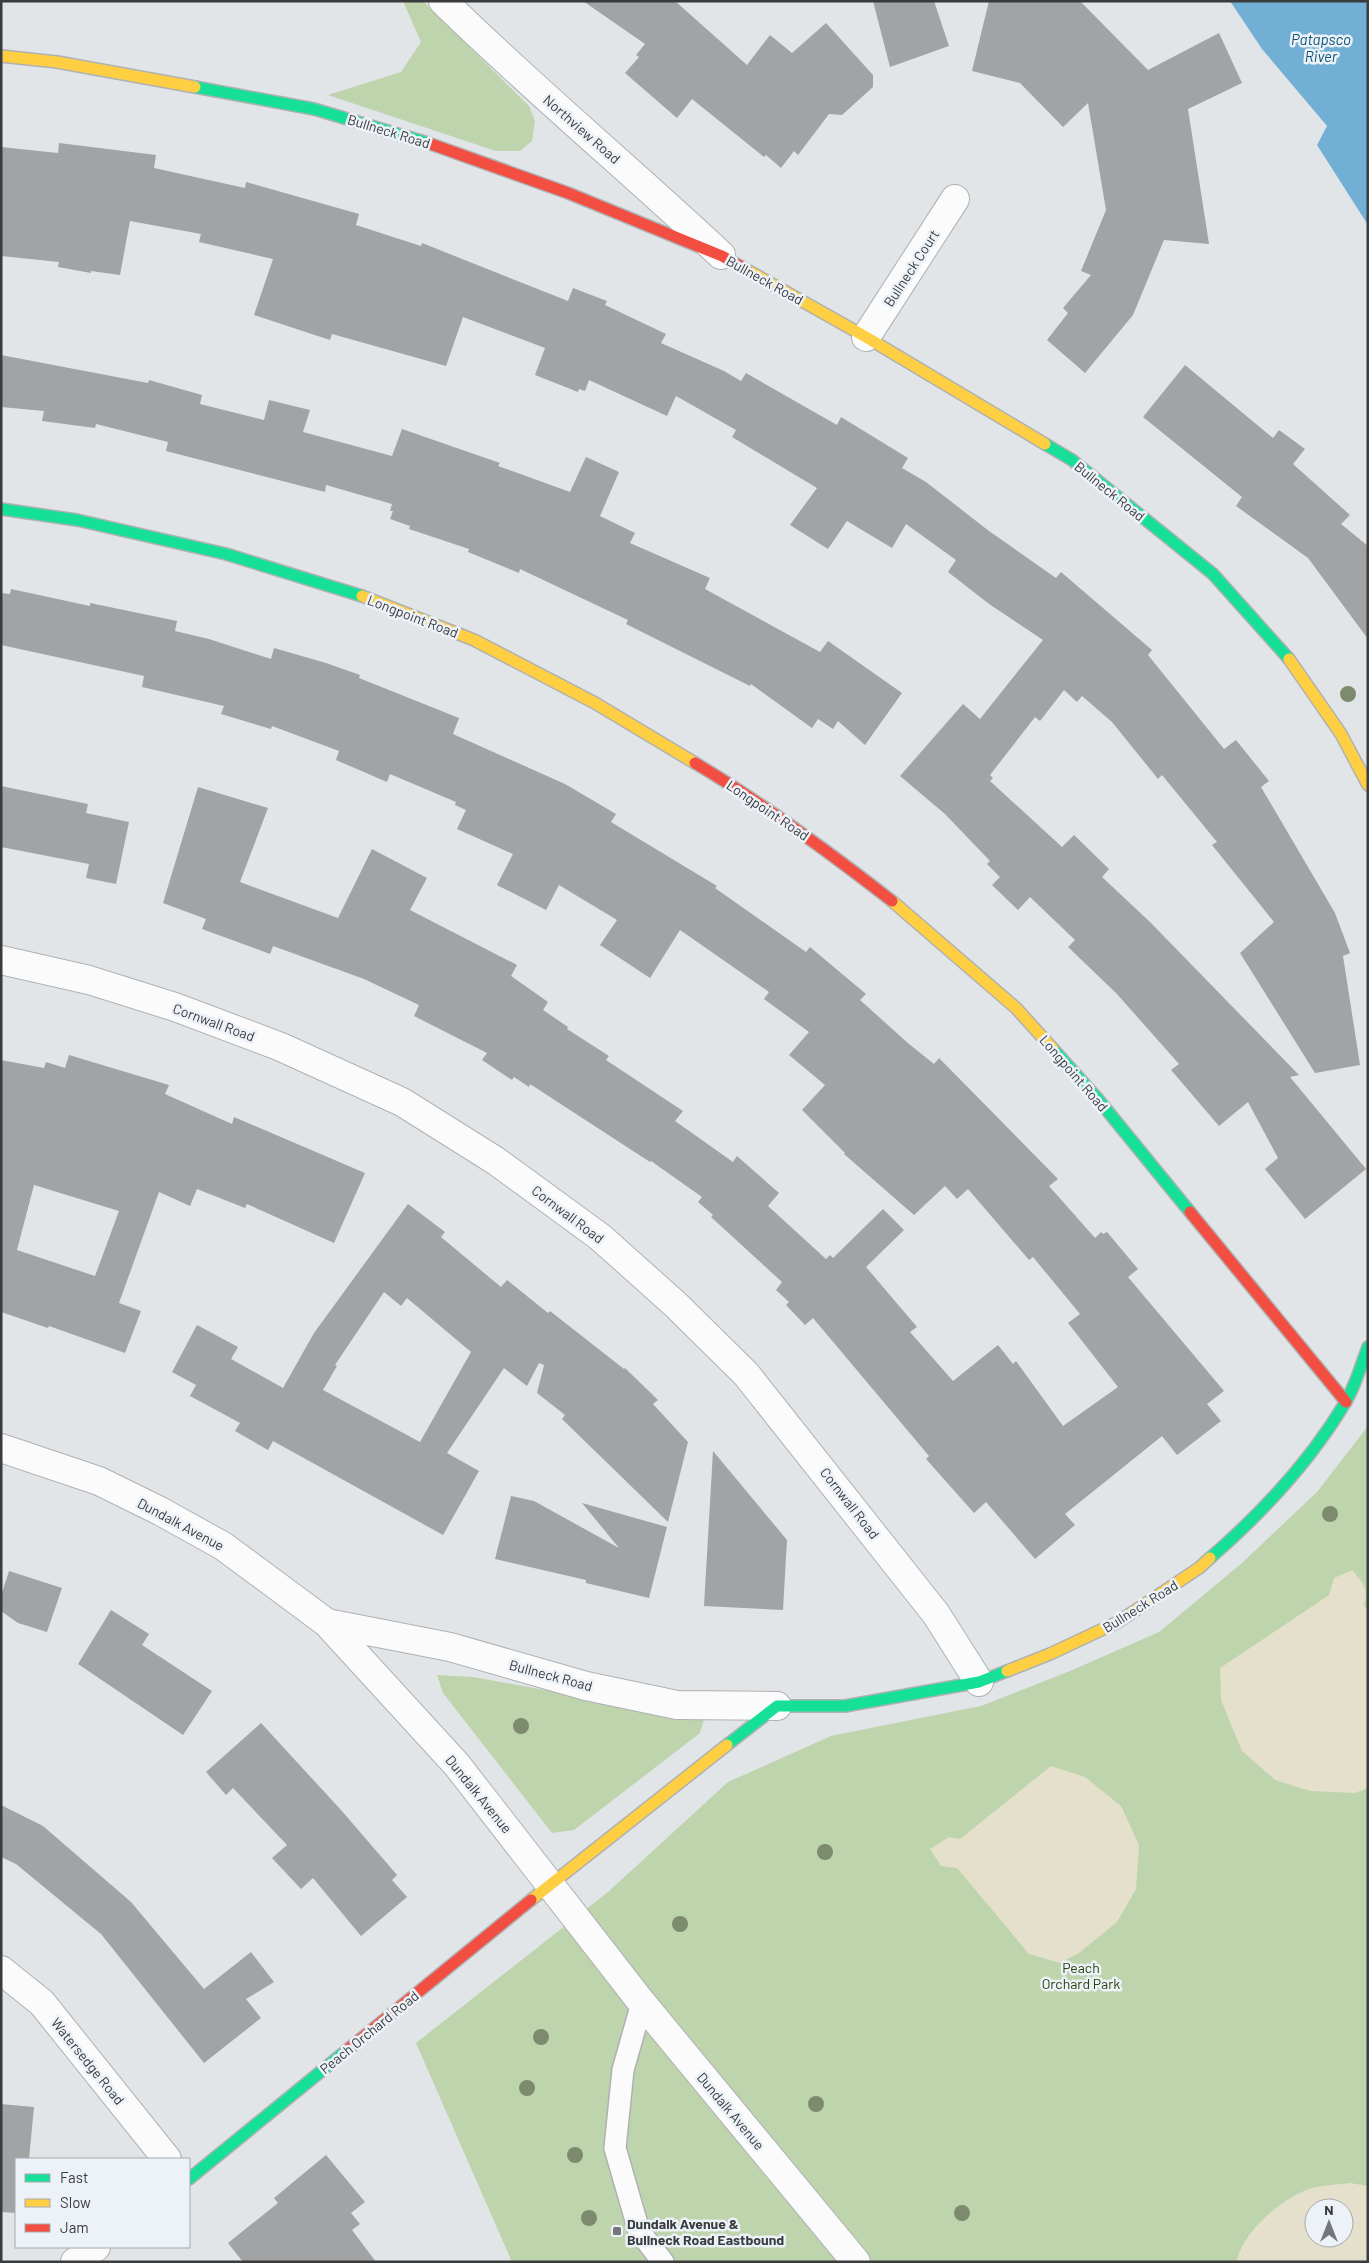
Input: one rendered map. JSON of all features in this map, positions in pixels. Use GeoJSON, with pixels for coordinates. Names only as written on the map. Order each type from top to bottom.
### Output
{"type":"FeatureCollection","features":[{"type":"Feature","properties":{"kind":"street","name":"Northview Road"},"geometry":{"type":"LineString","coordinates":[[443,1],[505,62],[645,184],[722,256]]}},
{"type":"Feature","properties":{"kind":"street","name":"Bullneck Road"},"geometry":{"type":"LineString","coordinates":[[1,56],[57,62],[314,109],[471,158],[568,193],[722,256],[866,337],[1072,460],[1213,574],[1292,663],[1341,734],[1368,785]]}},
{"type":"Feature","properties":{"kind":"street","name":"Bullneck Court"},"geometry":{"type":"LineString","coordinates":[[866,337],[955,199]]}},
{"type":"Feature","properties":{"kind":"street","name":"Longpoint Road"},"geometry":{"type":"LineString","coordinates":[[1,509],[77,520],[226,554],[344,589],[474,640],[595,703],[725,781],[826,850],[903,909],[1016,1008],[1097,1098],[1247,1284],[1346,1402]]}},
{"type":"Feature","properties":{"kind":"street","name":"Cornwall Road"},"geometry":{"type":"LineString","coordinates":[[1,960],[89,980],[176,1007],[281,1047],[394,1098],[496,1161],[600,1237],[675,1304],[746,1374],[936,1614],[979,1682]]}},
{"type":"Feature","properties":{"kind":"street","name":"Bullneck Road"},"geometry":{"type":"LineString","coordinates":[[327,1624],[450,1647],[586,1686],[677,1704],[845,1706],[979,1682],[1050,1654],[1118,1622],[1199,1568],[1249,1524],[1300,1468],[1346,1402],[1368,1347]]}},
{"type":"Feature","properties":{"kind":"street","name":"Dundalk Avenue"},"geometry":{"type":"LineString","coordinates":[[1,1448],[99,1481],[176,1520],[223,1546],[327,1624],[458,1765],[642,2003],[856,2262]]}},
{"type":"Feature","properties":{"kind":"street"},"geometry":{"type":"LineString","coordinates":[[550,1884],[777,1706]]}},
{"type":"Feature","properties":{"kind":"street","name":"Peach Orchard Road"},"geometry":{"type":"LineString","coordinates":[[190,2179],[550,1884]]}},
{"type":"Feature","properties":{"kind":"street","name":"Watersedge Road"},"geometry":{"type":"LineString","coordinates":[[1,1970],[42,2003],[166,2158]]}},
{"type":"Feature","properties":{"kind":"street"},"geometry":{"type":"LineString","coordinates":[[76,2262],[95,2248]]}},
{"type":"Feature","properties":{"kind":"lane"},"geometry":{"type":"LineString","coordinates":[[642,2003],[624,2070],[615,2148],[639,2231],[663,2262]]}},
{"type":"Feature","properties":{"kind":"green space"},"geometry":{"type":"Polygon","coordinates":[[[403,1],[423,1],[529,106],[535,121],[532,141],[520,151],[496,151],[328,95],[401,72],[421,42],[403,1]]]}},
{"type":"Feature","properties":{"kind":"green space","name":"Peach Orchard Park"},"geometry":{"type":"Polygon","coordinates":[[[1368,1426],[1368,2262],[512,2262],[416,2043],[608,1892],[728,1782],[831,1736],[981,1706],[1070,1671],[1159,1632],[1242,1563],[1317,1492],[1368,1426]]]}},
{"type":"Feature","properties":{"kind":"green space"},"geometry":{"type":"Polygon","coordinates":[[[437,1675],[473,1677],[704,1719],[700,1733],[574,1830],[552,1833],[443,1693],[437,1675]]]}},
{"type":"Feature","properties":{"kind":"sand"},"geometry":{"type":"Polygon","coordinates":[[[1352,1570],[1364,1586],[1366,1594],[1364,1605],[1368,1611],[1368,1788],[1355,1793],[1310,1791],[1275,1780],[1242,1751],[1221,1700],[1220,1668],[1329,1595],[1334,1578],[1352,1570]]]}},
{"type":"Feature","properties":{"kind":"sand"},"geometry":{"type":"Polygon","coordinates":[[[1051,1766],[1085,1777],[1121,1806],[1139,1845],[1136,1889],[1117,1922],[1079,1953],[1060,1963],[1029,1954],[957,1868],[941,1866],[930,1849],[949,1837],[960,1839],[1051,1766]]]}},
{"type":"Feature","properties":{"kind":"sand"},"geometry":{"type":"Polygon","coordinates":[[[1350,2183],[1368,2186],[1368,2262],[1237,2262],[1246,2240],[1273,2210],[1294,2196],[1321,2186],[1350,2183]]]}},
{"type":"Feature","properties":{"kind":"water","name":"Patapsco River"},"geometry":{"type":"Polygon","coordinates":[[[1230,1],[1368,1],[1368,225],[1317,145],[1327,126],[1262,49],[1230,1]]]}},
{"type":"Feature","properties":{"kind":"building"},"geometry":{"type":"Polygon","coordinates":[[[583,1],[675,1],[747,65],[770,35],[792,53],[826,23],[873,75],[873,87],[842,115],[829,114],[798,155],[794,151],[781,168],[766,155],[764,157],[692,99],[677,118],[625,73],[639,57],[636,55],[645,44],[583,1]]]}},
{"type":"Feature","properties":{"kind":"building"},"geometry":{"type":"Polygon","coordinates":[[[873,1],[934,1],[949,46],[890,67],[873,1]]]}},
{"type":"Feature","properties":{"kind":"building"},"geometry":{"type":"Polygon","coordinates":[[[989,1],[1080,1],[1148,70],[1219,33],[1242,83],[1188,109],[1209,244],[1164,240],[1133,315],[1085,373],[1047,340],[1068,313],[1063,308],[1091,275],[1081,271],[1106,210],[1088,103],[1063,127],[1020,83],[972,71],[989,1]]]}},
{"type":"Feature","properties":{"kind":"building"},"geometry":{"type":"Polygon","coordinates":[[[59,143],[156,155],[154,168],[245,188],[246,182],[359,214],[356,225],[421,246],[422,243],[568,301],[573,288],[607,301],[605,305],[666,334],[661,343],[724,371],[741,381],[746,373],[837,425],[841,417],[908,458],[902,468],[926,482],[989,531],[1056,578],[1061,572],[1152,650],[1148,655],[1224,749],[1236,740],[1269,781],[1261,787],[1335,913],[1350,953],[1343,956],[1360,1065],[1315,1073],[1240,953],[1274,922],[1212,845],[1217,842],[1162,775],[1158,779],[1112,722],[1082,696],[1077,702],[1064,690],[1040,721],[1035,717],[990,775],[993,778],[990,781],[1062,847],[1074,835],[1109,869],[1102,877],[1150,922],[1299,1075],[1290,1077],[1366,1169],[1305,1219],[1265,1169],[1278,1158],[1248,1102],[1219,1126],[1171,1070],[1179,1064],[1116,993],[1068,947],[1075,940],[1030,897],[1018,910],[992,885],[1000,877],[987,864],[990,861],[945,814],[900,776],[963,704],[980,719],[1043,640],[989,604],[948,572],[956,560],[906,524],[892,548],[847,521],[828,549],[790,525],[817,488],[732,437],[736,430],[676,396],[667,416],[589,380],[585,391],[579,389],[578,392],[535,375],[545,348],[463,317],[446,366],[332,334],[330,340],[254,315],[273,259],[199,242],[201,234],[130,221],[120,275],[91,271],[91,273],[58,267],[59,262],[1,256],[1,147],[58,153],[59,143]]]}},
{"type":"Feature","properties":{"kind":"building"},"geometry":{"type":"Polygon","coordinates":[[[1,355],[148,383],[149,380],[202,395],[200,404],[264,420],[269,400],[310,410],[303,432],[392,456],[402,429],[500,463],[498,466],[570,492],[586,457],[619,472],[600,516],[635,533],[630,543],[710,578],[705,589],[820,652],[828,641],[902,693],[865,745],[838,721],[833,729],[818,719],[812,728],[751,684],[750,686],[626,624],[628,620],[520,569],[519,573],[468,552],[469,549],[409,529],[410,526],[390,519],[393,511],[390,511],[392,504],[326,485],[325,492],[166,451],[168,442],[96,424],[95,428],[42,421],[44,411],[1,407],[1,355]]]}},
{"type":"Feature","properties":{"kind":"building"},"geometry":{"type":"Polygon","coordinates":[[[1185,365],[1273,438],[1279,430],[1305,449],[1293,464],[1350,515],[1341,524],[1368,546],[1368,639],[1308,558],[1236,506],[1242,497],[1143,417],[1185,365]]]}},
{"type":"Feature","properties":{"kind":"building"},"geometry":{"type":"Polygon","coordinates":[[[11,589],[90,606],[90,603],[177,621],[175,631],[209,639],[271,659],[274,648],[360,675],[359,678],[459,718],[453,734],[565,784],[616,814],[611,822],[717,886],[715,888],[806,952],[810,947],[866,994],[860,1000],[909,1044],[934,1064],[939,1058],[1058,1179],[1049,1186],[1095,1238],[1101,1232],[1103,1234],[1107,1232],[1138,1269],[1128,1277],[1224,1391],[1207,1404],[1221,1421],[1177,1455],[1162,1436],[1065,1514],[1075,1525],[1035,1559],[986,1502],[974,1513],[926,1459],[929,1456],[813,1318],[805,1325],[786,1305],[789,1302],[776,1290],[782,1282],[711,1217],[713,1215],[698,1202],[702,1197],[651,1161],[530,1084],[529,1087],[514,1077],[512,1080],[482,1060],[487,1053],[414,1016],[419,1005],[364,979],[273,946],[270,954],[202,929],[206,919],[163,903],[198,787],[268,808],[240,882],[338,918],[372,849],[427,878],[410,910],[517,965],[511,976],[548,1002],[543,1010],[568,1027],[567,1029],[609,1056],[606,1060],[683,1111],[675,1121],[733,1162],[737,1156],[779,1193],[768,1206],[826,1259],[830,1255],[833,1258],[883,1209],[904,1230],[866,1267],[917,1327],[910,1332],[953,1381],[998,1345],[1013,1364],[1016,1361],[1063,1426],[1118,1387],[1068,1323],[1080,1314],[1033,1257],[1029,1260],[968,1189],[957,1199],[945,1186],[914,1215],[844,1154],[802,1110],[825,1085],[789,1055],[809,1032],[764,999],[769,992],[680,930],[650,978],[600,945],[617,920],[559,885],[546,910],[497,885],[513,854],[457,829],[466,810],[455,805],[456,802],[390,774],[387,782],[336,760],[339,751],[272,726],[271,729],[221,714],[224,706],[142,687],[144,676],[1,645],[1,593],[10,594],[11,589]]]}},
{"type":"Feature","properties":{"kind":"building"},"geometry":{"type":"Polygon","coordinates":[[[1,786],[88,804],[86,813],[129,822],[116,884],[86,878],[89,864],[1,847],[1,786]]]}},
{"type":"Feature","properties":{"kind":"building"},"geometry":{"type":"Polygon","coordinates":[[[69,1055],[169,1085],[165,1094],[232,1124],[234,1117],[365,1173],[334,1243],[247,1204],[245,1208],[197,1189],[190,1206],[159,1192],[119,1303],[141,1311],[125,1353],[49,1326],[48,1328],[1,1312],[1,1060],[44,1068],[46,1062],[65,1068],[69,1055]],[[34,1185],[17,1250],[95,1276],[119,1211],[34,1185]]]}},
{"type":"Feature","properties":{"kind":"building"},"geometry":{"type":"Polygon","coordinates":[[[408,1204],[445,1232],[441,1237],[501,1287],[507,1280],[548,1313],[550,1311],[625,1368],[658,1400],[653,1404],[688,1442],[668,1522],[562,1419],[565,1415],[537,1393],[544,1365],[539,1363],[527,1386],[504,1368],[447,1453],[479,1471],[443,1535],[273,1441],[268,1450],[235,1431],[240,1423],[190,1396],[196,1385],[172,1372],[197,1325],[238,1347],[231,1359],[283,1388],[314,1333],[408,1204]],[[384,1292],[335,1365],[337,1366],[323,1390],[420,1442],[471,1352],[407,1298],[401,1306],[384,1292]]]}},
{"type":"Feature","properties":{"kind":"building"},"geometry":{"type":"Polygon","coordinates":[[[713,1451],[787,1540],[783,1610],[704,1606],[713,1451]]]}},
{"type":"Feature","properties":{"kind":"building"},"geometry":{"type":"Polygon","coordinates":[[[511,1496],[534,1501],[619,1548],[582,1503],[667,1527],[649,1598],[586,1583],[586,1580],[495,1559],[511,1496]]]}},
{"type":"Feature","properties":{"kind":"building"},"geometry":{"type":"Polygon","coordinates":[[[9,1571],[62,1588],[47,1632],[18,1623],[1,1611],[1,1596],[9,1571]]]}},
{"type":"Feature","properties":{"kind":"building"},"geometry":{"type":"Polygon","coordinates":[[[111,1610],[149,1634],[142,1645],[212,1691],[183,1735],[78,1664],[111,1610]]]}},
{"type":"Feature","properties":{"kind":"building"},"geometry":{"type":"Polygon","coordinates":[[[261,1723],[341,1810],[397,1875],[392,1880],[407,1897],[361,1936],[313,1878],[301,1889],[272,1858],[287,1845],[233,1788],[226,1795],[206,1772],[261,1723]]]}},
{"type":"Feature","properties":{"kind":"building"},"geometry":{"type":"Polygon","coordinates":[[[1,1805],[43,1826],[131,1902],[204,1989],[251,1952],[274,1982],[246,1999],[261,2018],[204,2063],[101,1934],[16,1864],[1,1857],[1,1805]]]}},
{"type":"Feature","properties":{"kind":"building"},"geometry":{"type":"Polygon","coordinates":[[[1,2104],[34,2107],[29,2158],[15,2158],[15,2213],[1,2212],[1,2104]]]}},
{"type":"Feature","properties":{"kind":"building"},"geometry":{"type":"Polygon","coordinates":[[[326,2155],[365,2202],[351,2213],[360,2224],[352,2230],[376,2262],[243,2262],[228,2243],[278,2203],[274,2198],[326,2155]]]}},
{"type":"Feature","properties":{"kind":"traffic: fast"},"geometry":{"type":"LineString","coordinates":[[195,87],[314,109],[428,143]]}},
{"type":"Feature","properties":{"kind":"traffic: fast"},"geometry":{"type":"LineString","coordinates":[[1045,444],[1072,460],[1213,574],[1289,659]]}},
{"type":"Feature","properties":{"kind":"traffic: fast"},"geometry":{"type":"LineString","coordinates":[[1,509],[77,520],[226,554],[362,596]]}},
{"type":"Feature","properties":{"kind":"traffic: fast"},"geometry":{"type":"LineString","coordinates":[[1053,1049],[1097,1098],[1190,1212]]}},
{"type":"Feature","properties":{"kind":"traffic: fast"},"geometry":{"type":"LineString","coordinates":[[1210,1558],[1284,1486],[1316,1446],[1349,1397],[1368,1347]]}},
{"type":"Feature","properties":{"kind":"traffic: fast"},"geometry":{"type":"LineString","coordinates":[[727,1745],[777,1706],[845,1706],[979,1682],[1007,1671]]}},
{"type":"Feature","properties":{"kind":"traffic: fast"},"geometry":{"type":"LineString","coordinates":[[190,2178],[346,2051]]}},
{"type":"Feature","properties":{"kind":"traffic: slow"},"geometry":{"type":"LineString","coordinates":[[1,56],[57,62],[195,87]]}},
{"type":"Feature","properties":{"kind":"traffic: slow"},"geometry":{"type":"LineString","coordinates":[[747,270],[866,337],[1045,444]]}},
{"type":"Feature","properties":{"kind":"traffic: slow"},"geometry":{"type":"LineString","coordinates":[[362,596],[474,640],[595,703],[695,763]]}},
{"type":"Feature","properties":{"kind":"traffic: slow"},"geometry":{"type":"LineString","coordinates":[[1289,659],[1341,734],[1368,785]]}},
{"type":"Feature","properties":{"kind":"traffic: slow"},"geometry":{"type":"LineString","coordinates":[[892,901],[1016,1008],[1053,1049]]}},
{"type":"Feature","properties":{"kind":"traffic: slow"},"geometry":{"type":"LineString","coordinates":[[1007,1671],[1050,1654],[1118,1622],[1199,1568],[1210,1558]]}},
{"type":"Feature","properties":{"kind":"traffic: slow"},"geometry":{"type":"LineString","coordinates":[[531,1900],[727,1745]]}},
{"type":"Feature","properties":{"kind":"traffic: jam"},"geometry":{"type":"LineString","coordinates":[[428,143],[568,193],[722,256],[747,270]]}},
{"type":"Feature","properties":{"kind":"traffic: jam"},"geometry":{"type":"LineString","coordinates":[[695,763],[796,829],[892,901]]}},
{"type":"Feature","properties":{"kind":"traffic: jam"},"geometry":{"type":"LineString","coordinates":[[1190,1212],[1346,1402]]}},
{"type":"Feature","properties":{"kind":"traffic: jam"},"geometry":{"type":"LineString","coordinates":[[346,2051],[531,1900]]}},
{"type":"Feature","properties":{"kind":"place","name":"Dundalk Avenue & Bullneck Road Eastbound"},"geometry":{"type":"Point","coordinates":[617,2231]}}]}
